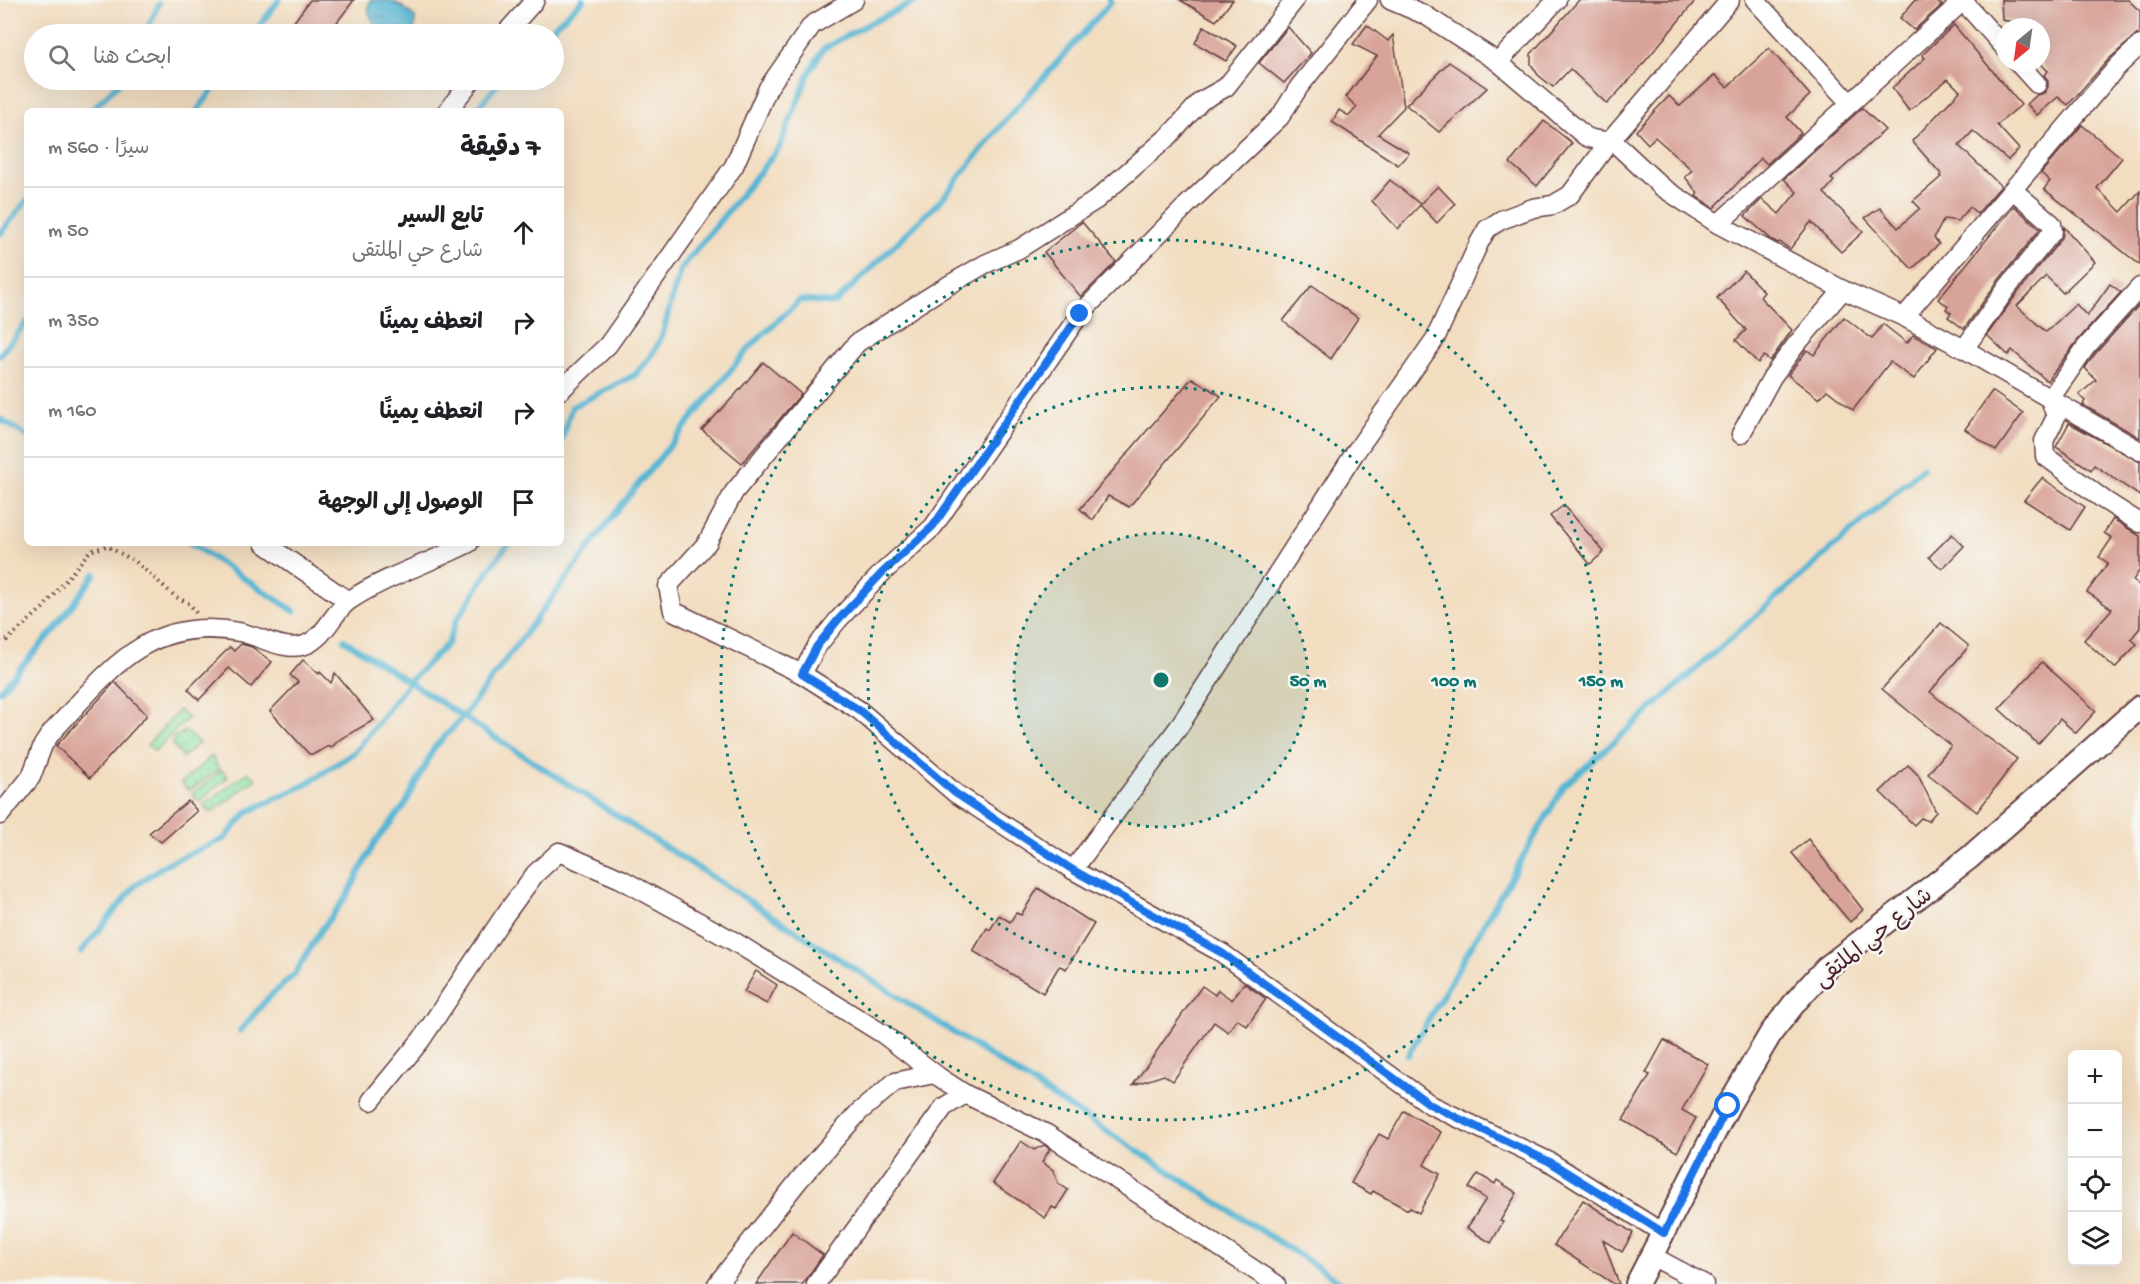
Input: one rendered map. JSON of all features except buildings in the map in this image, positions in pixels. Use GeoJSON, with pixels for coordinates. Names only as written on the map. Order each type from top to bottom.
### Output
{"type":"FeatureCollection","features":[{"type":"Feature","properties":{"kind":"street"},"geometry":{"type":"LineString","coordinates":[[514,24],[535,0]]}},
{"type":"Feature","properties":{"kind":"street"},"geometry":{"type":"LineString","coordinates":[[564,387],[608,345],[734,166],[768,88],[812,25],[855,0]]}},
{"type":"Feature","properties":{"kind":"street"},"geometry":{"type":"LineString","coordinates":[[1295,0],[1226,87],[1201,101],[1170,135],[1096,200],[1019,249],[985,264],[857,343],[734,492],[707,543],[668,586],[673,611],[802,674],[859,710],[955,793],[1073,870],[1222,953],[1431,1105],[1550,1162],[1664,1233]]}},
{"type":"Feature","properties":{"kind":"street"},"geometry":{"type":"LineString","coordinates":[[802,674],[817,646],[838,620],[882,573],[933,526],[1080,314],[1188,204],[1280,117],[1299,87],[1368,0]]}},
{"type":"Feature","properties":{"kind":"street"},"geometry":{"type":"LineString","coordinates":[[1390,0],[1410,4],[1498,62],[1585,135],[1594,140],[1610,141],[1616,144],[1662,187],[1718,224],[1843,290],[1904,317],[1964,349],[2140,451]]}},
{"type":"Feature","properties":{"kind":"street"},"geometry":{"type":"LineString","coordinates":[[1498,62],[1557,0]]}},
{"type":"Feature","properties":{"kind":"street"},"geometry":{"type":"LineString","coordinates":[[1073,870],[1178,728],[1354,454],[1435,339],[1487,229],[1501,220],[1533,208],[1553,205],[1570,195],[1610,141],[1730,0]]}},
{"type":"Feature","properties":{"kind":"street"},"geometry":{"type":"LineString","coordinates":[[1755,0],[1850,103]]}},
{"type":"Feature","properties":{"kind":"street"},"geometry":{"type":"LineString","coordinates":[[1718,224],[1964,0],[1996,37]]}},
{"type":"Feature","properties":{"kind":"street"},"geometry":{"type":"LineString","coordinates":[[1904,317],[2117,66],[2140,45]]}},
{"type":"Feature","properties":{"kind":"street"},"geometry":{"type":"LineString","coordinates":[[2026,72],[2037,84]]}},
{"type":"Feature","properties":{"kind":"street"},"geometry":{"type":"LineString","coordinates":[[449,108],[463,90]]}},
{"type":"Feature","properties":{"kind":"street"},"geometry":{"type":"LineString","coordinates":[[1964,349],[2020,271],[2053,231],[2052,224],[2013,190]]}},
{"type":"Feature","properties":{"kind":"street"},"geometry":{"type":"LineString","coordinates":[[2050,399],[2086,346],[2140,287]]}},
{"type":"Feature","properties":{"kind":"street"},"geometry":{"type":"LineString","coordinates":[[1741,434],[1772,377],[1843,290]]}},
{"type":"Feature","properties":{"kind":"street"},"geometry":{"type":"LineString","coordinates":[[2050,399],[2056,417],[2044,441],[2045,456],[2104,500],[2140,523]]}},
{"type":"Feature","properties":{"kind":"street"},"geometry":{"type":"LineString","coordinates":[[268,546],[348,601]]}},
{"type":"Feature","properties":{"kind":"street"},"geometry":{"type":"LineString","coordinates":[[0,815],[31,777],[43,745],[51,733],[116,665],[137,649],[175,632],[207,629],[238,632],[282,645],[307,644],[318,636],[348,601],[463,546]]}},
{"type":"Feature","properties":{"kind":"street","name":"شارع حي الملتقى"},"geometry":{"type":"LineString","coordinates":[[1637,1284],[1728,1106],[1771,1033],[1797,1000],[1826,968],[1969,858],[2140,707]]}},
{"type":"Feature","properties":{"kind":"street"},"geometry":{"type":"LineString","coordinates":[[371,1101],[421,1040],[535,874],[559,852],[621,879],[735,942],[884,1034],[934,1074],[965,1094],[1047,1134],[1276,1284]]}},
{"type":"Feature","properties":{"kind":"street"},"geometry":{"type":"LineString","coordinates":[[717,1284],[799,1180],[859,1112],[895,1082],[934,1074]]}},
{"type":"Feature","properties":{"kind":"street"},"geometry":{"type":"LineString","coordinates":[[816,1284],[944,1107],[965,1094]]}},
{"type":"Feature","properties":{"kind":"street"},"geometry":{"type":"LineString","coordinates":[[1652,1256],[1704,1284]]}},
{"type":"Feature","properties":{"kind":"path"},"geometry":{"type":"LineString","coordinates":[[0,641],[7,640],[43,608],[90,551],[107,546],[136,562],[176,597],[190,604],[207,629]]}},
{"type":"Feature","properties":{"kind":"green space"},"geometry":{"type":"Polygon","coordinates":[[[179,710],[188,718],[155,751],[147,745],[179,710]]]}},
{"type":"Feature","properties":{"kind":"green space"},"geometry":{"type":"Polygon","coordinates":[[[185,731],[199,743],[183,757],[172,744],[174,737],[185,731]]]}},
{"type":"Feature","properties":{"kind":"green space"},"geometry":{"type":"Polygon","coordinates":[[[212,756],[219,769],[189,791],[181,783],[212,756]]]}},
{"type":"Feature","properties":{"kind":"green space"},"geometry":{"type":"Polygon","coordinates":[[[222,770],[228,777],[199,802],[192,794],[222,770]]]}},
{"type":"Feature","properties":{"kind":"green space"},"geometry":{"type":"Polygon","coordinates":[[[248,772],[256,779],[211,813],[203,805],[248,772]]]}},
{"type":"Feature","properties":{"kind":"water"},"geometry":{"type":"Polygon","coordinates":[[[370,0],[395,2],[415,17],[415,24],[375,24],[370,15],[370,0]]]}},
{"type":"Feature","properties":{"kind":"waterway"},"geometry":{"type":"LineString","coordinates":[[261,24],[279,0]]}},
{"type":"Feature","properties":{"kind":"waterway"},"geometry":{"type":"LineString","coordinates":[[557,24],[583,0]]}},
{"type":"Feature","properties":{"kind":"waterway"},"geometry":{"type":"LineString","coordinates":[[564,432],[572,407],[635,375],[652,355],[662,336],[680,270],[779,148],[810,71],[823,49],[866,25],[919,0]]}},
{"type":"Feature","properties":{"kind":"waterway"},"geometry":{"type":"LineString","coordinates":[[240,1031],[268,998],[295,974],[321,930],[347,896],[375,842],[405,805],[434,748],[463,717],[615,513],[749,348],[800,300],[835,303],[942,199],[1002,124],[1111,2],[1109,0]]}},
{"type":"Feature","properties":{"kind":"waterway"},"geometry":{"type":"LineString","coordinates":[[150,24],[159,4]]}},
{"type":"Feature","properties":{"kind":"waterway"},"geometry":{"type":"LineString","coordinates":[[94,108],[112,90]]}},
{"type":"Feature","properties":{"kind":"waterway"},"geometry":{"type":"LineString","coordinates":[[199,108],[213,90]]}},
{"type":"Feature","properties":{"kind":"waterway"},"geometry":{"type":"LineString","coordinates":[[478,108],[493,90]]}},
{"type":"Feature","properties":{"kind":"waterway"},"geometry":{"type":"LineString","coordinates":[[0,234],[24,204]]}},
{"type":"Feature","properties":{"kind":"waterway"},"geometry":{"type":"LineString","coordinates":[[0,355],[24,326]]}},
{"type":"Feature","properties":{"kind":"waterway"},"geometry":{"type":"LineString","coordinates":[[0,419],[24,434]]}},
{"type":"Feature","properties":{"kind":"waterway"},"geometry":{"type":"LineString","coordinates":[[1408,1055],[1564,786],[1923,468]]}},
{"type":"Feature","properties":{"kind":"waterway"},"geometry":{"type":"LineString","coordinates":[[195,546],[294,611]]}},
{"type":"Feature","properties":{"kind":"waterway"},"geometry":{"type":"LineString","coordinates":[[81,952],[135,886],[166,864],[224,839],[247,812],[303,786],[355,752],[409,682],[448,643],[456,621],[507,546]]}},
{"type":"Feature","properties":{"kind":"waterway"},"geometry":{"type":"LineString","coordinates":[[0,691],[54,630],[95,574]]}},
{"type":"Feature","properties":{"kind":"waterway"},"geometry":{"type":"LineString","coordinates":[[344,640],[1344,1284]]}},
{"type":"Feature","properties":{"kind":"route"},"geometry":{"type":"LineString","coordinates":[[1080,314],[933,526],[882,573],[838,620],[817,646],[802,674],[859,710],[955,793],[1073,870],[1222,953],[1431,1105],[1550,1162],[1664,1233],[1728,1106]]}}]}
